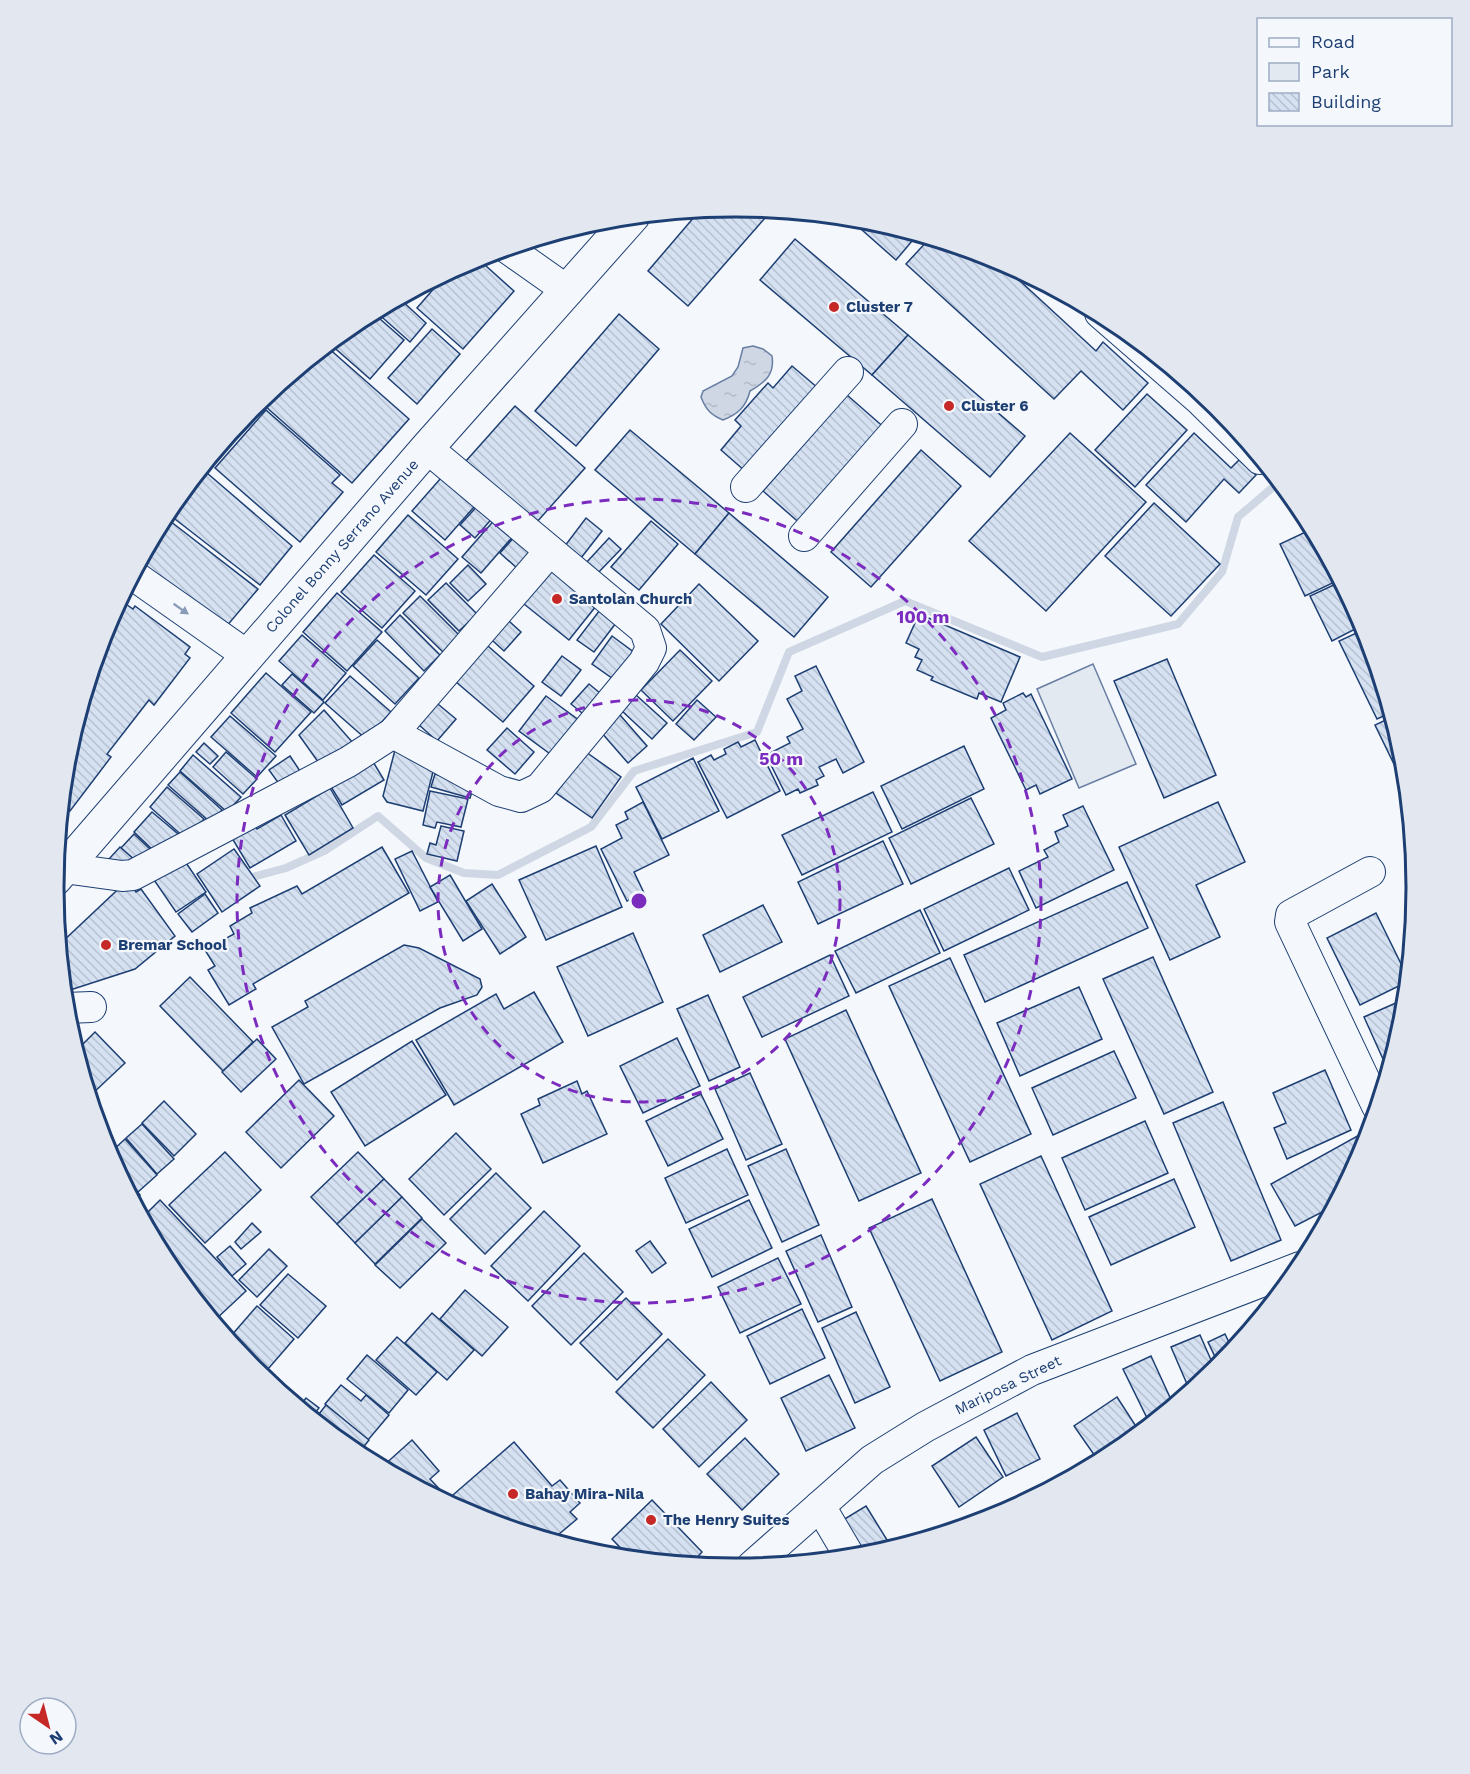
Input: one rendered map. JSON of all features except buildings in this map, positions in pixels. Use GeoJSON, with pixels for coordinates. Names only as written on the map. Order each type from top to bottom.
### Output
{"type":"FeatureCollection","features":[{"type":"Feature","properties":{"kind":"main road","name":"Colonel Bonny Serrano Avenue"},"geometry":{"type":"LineString","coordinates":[[65,862],[625,226]]}},
{"type":"Feature","properties":{"kind":"street"},"geometry":{"type":"LineString","coordinates":[[515,254],[568,291]]}},
{"type":"Feature","properties":{"kind":"street"},"geometry":{"type":"LineString","coordinates":[[746,487],[848,372]]}},
{"type":"Feature","properties":{"kind":"street"},"geometry":{"type":"LineString","coordinates":[[804,536],[902,424]]}},
{"type":"Feature","properties":{"kind":"street"},"geometry":{"type":"LineString","coordinates":[[393,733],[499,791],[520,798],[540,789],[644,662],[651,648],[645,630],[427,448]]}},
{"type":"Feature","properties":{"kind":"street"},"geometry":{"type":"LineString","coordinates":[[65,871],[133,875],[348,762],[393,733],[549,552]]}},
{"type":"Feature","properties":{"kind":"street"},"geometry":{"type":"LineString","coordinates":[[139,580],[248,656]]}},
{"type":"Feature","properties":{"kind":"street"},"geometry":{"type":"LineString","coordinates":[[1370,872],[1291,915],[1290,922],[1372,1096]]}},
{"type":"Feature","properties":{"kind":"street","name":"Mariposa Street"},"geometry":{"type":"LineString","coordinates":[[764,1557],[881,1455],[925,1426],[1032,1370],[1283,1274]]}},
{"type":"Feature","properties":{"kind":"street"},"geometry":{"type":"LineString","coordinates":[[820,1506],[845,1548]]}},
{"type":"Feature","properties":{"kind":"green space"},"geometry":{"type":"Polygon","coordinates":[[[1093,664],[1136,764],[1079,788],[1037,689],[1093,664]]]}},
{"type":"Feature","properties":{"kind":"water"},"geometry":{"type":"Polygon","coordinates":[[[753,346],[763,349],[772,356],[773,363],[770,373],[764,381],[750,391],[741,409],[723,420],[707,409],[701,397],[703,391],[732,376],[738,367],[743,348],[753,346]]]}},
{"type":"Feature","properties":{"kind":"waterway"},"geometry":{"type":"LineString","coordinates":[[245,879],[286,868],[326,850],[378,816],[426,858],[464,873],[498,875],[591,827],[634,771],[757,732],[789,652],[905,601],[1042,657],[1178,624],[1222,572],[1238,517],[1273,487]]}},
{"type":"Feature","properties":{"kind":"place","name":"Cluster 7"},"geometry":{"type":"Point","coordinates":[834,307]}},
{"type":"Feature","properties":{"kind":"place","name":"Cluster 6"},"geometry":{"type":"Point","coordinates":[949,406]}},
{"type":"Feature","properties":{"kind":"place","name":"Santolan Church"},"geometry":{"type":"Point","coordinates":[557,599]}},
{"type":"Feature","properties":{"kind":"place","name":"Bremar School"},"geometry":{"type":"Point","coordinates":[106,945]}},
{"type":"Feature","properties":{"kind":"place","name":"Bahay Mira-Nila"},"geometry":{"type":"Point","coordinates":[513,1494]}},
{"type":"Feature","properties":{"kind":"place","name":"The Henry Suites"},"geometry":{"type":"Point","coordinates":[651,1520]}}]}
